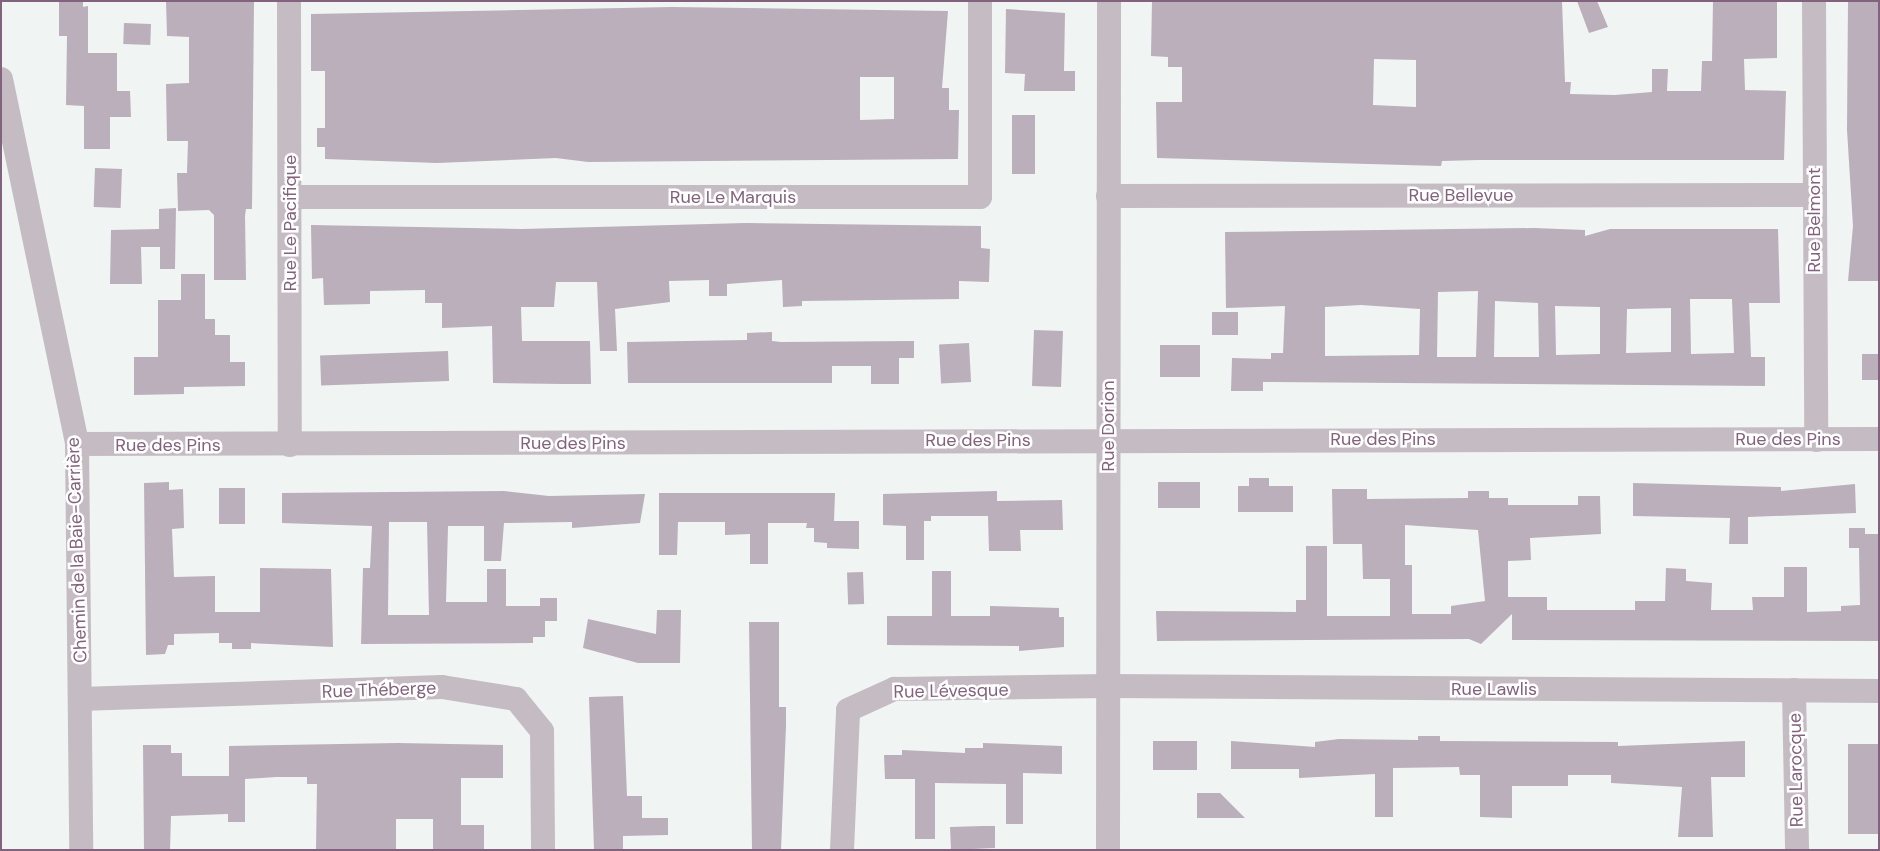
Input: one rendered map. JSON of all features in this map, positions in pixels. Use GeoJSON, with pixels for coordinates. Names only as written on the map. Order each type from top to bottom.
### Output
{"type":"FeatureCollection","features":[{"type":"Feature","properties":{"kind":"street","name":"Rue Le Pacifique"},"geometry":{"type":"LineString","coordinates":[[289,1],[290,445]]}},
{"type":"Feature","properties":{"kind":"street","name":"Rue Le Marquis"},"geometry":{"type":"LineString","coordinates":[[290,197],[980,197],[980,1]]}},
{"type":"Feature","properties":{"kind":"street","name":"Rue Dorion"},"geometry":{"type":"LineString","coordinates":[[1108,850],[1109,1]]}},
{"type":"Feature","properties":{"kind":"street","name":"Rue Belmont"},"geometry":{"type":"LineString","coordinates":[[1814,1],[1813,195],[1816,440]]}},
{"type":"Feature","properties":{"kind":"street","name":"Chemin de la Baie-Carrière"},"geometry":{"type":"LineString","coordinates":[[1,79],[77,444],[81,850]]}},
{"type":"Feature","properties":{"kind":"street","name":"Rue Bellevue"},"geometry":{"type":"LineString","coordinates":[[1108,196],[1813,195]]}},
{"type":"Feature","properties":{"kind":"street","name":"Rue des Pins"},"geometry":{"type":"LineString","coordinates":[[77,444],[290,445],[1108,438],[1879,439]]}},
{"type":"Feature","properties":{"kind":"street","name":"Rue Lawlis"},"geometry":{"type":"LineString","coordinates":[[1108,686],[1879,691]]}},
{"type":"Feature","properties":{"kind":"street","name":"Rue Lévesque"},"geometry":{"type":"LineString","coordinates":[[842,850],[848,710],[894,689],[1108,686]]}},
{"type":"Feature","properties":{"kind":"street","name":"Rue Théberge"},"geometry":{"type":"LineString","coordinates":[[80,699],[442,687],[516,699],[542,731],[543,850]]}},
{"type":"Feature","properties":{"kind":"street","name":"Rue Larocque"},"geometry":{"type":"LineString","coordinates":[[1794,690],[1797,850]]}},
{"type":"Feature","properties":{"kind":"building"},"geometry":{"type":"Polygon","coordinates":[[[59,1],[83,1],[83,7],[88,6],[88,53],[117,53],[117,91],[130,91],[131,117],[110,117],[110,149],[84,149],[84,106],[66,105],[67,36],[59,36],[59,1]]]}},
{"type":"Feature","properties":{"kind":"building"},"geometry":{"type":"Polygon","coordinates":[[[166,1],[254,1],[252,209],[246,209],[245,216],[246,280],[214,280],[214,215],[209,210],[178,211],[177,173],[187,173],[188,141],[167,141],[166,84],[189,83],[189,37],[167,36],[166,1]]]}},
{"type":"Feature","properties":{"kind":"building"},"geometry":{"type":"Polygon","coordinates":[[[1152,1],[1562,1],[1565,82],[1571,82],[1570,94],[1615,95],[1652,92],[1652,69],[1668,69],[1667,91],[1701,91],[1702,61],[1712,61],[1713,1],[1777,1],[1777,58],[1744,59],[1745,90],[1786,91],[1784,160],[1479,160],[1442,161],[1441,166],[1157,158],[1156,102],[1182,102],[1182,67],[1168,67],[1168,57],[1151,56],[1152,1]],[[1374,59],[1373,105],[1416,107],[1416,60],[1374,59]]]}},
{"type":"Feature","properties":{"kind":"building"},"geometry":{"type":"Polygon","coordinates":[[[1577,1],[1597,1],[1608,27],[1589,33],[1577,1]]]}},
{"type":"Feature","properties":{"kind":"building"},"geometry":{"type":"Polygon","coordinates":[[[1848,1],[1879,1],[1879,281],[1848,281],[1853,226],[1847,130],[1848,1]]]}},
{"type":"Feature","properties":{"kind":"building"},"geometry":{"type":"Polygon","coordinates":[[[672,7],[948,11],[942,88],[949,88],[949,110],[959,110],[958,159],[588,162],[556,158],[437,163],[325,159],[325,147],[317,147],[317,128],[325,128],[325,71],[311,71],[311,14],[672,7]],[[860,77],[860,120],[894,119],[894,77],[860,77]]]}},
{"type":"Feature","properties":{"kind":"building"},"geometry":{"type":"Polygon","coordinates":[[[1006,9],[1065,13],[1064,71],[1075,71],[1075,91],[1024,91],[1025,74],[1005,73],[1006,9]]]}},
{"type":"Feature","properties":{"kind":"building"},"geometry":{"type":"Polygon","coordinates":[[[124,23],[151,24],[150,45],[123,44],[124,23]]]}},
{"type":"Feature","properties":{"kind":"building"},"geometry":{"type":"Polygon","coordinates":[[[1012,115],[1035,115],[1035,174],[1012,174],[1012,115]]]}},
{"type":"Feature","properties":{"kind":"building"},"geometry":{"type":"Polygon","coordinates":[[[95,168],[122,169],[121,208],[94,207],[95,168]]]}},
{"type":"Feature","properties":{"kind":"building"},"geometry":{"type":"Polygon","coordinates":[[[176,208],[175,269],[160,269],[160,247],[141,247],[142,284],[110,284],[111,230],[159,229],[159,209],[176,208]]]}},
{"type":"Feature","properties":{"kind":"building"},"geometry":{"type":"Polygon","coordinates":[[[746,223],[981,226],[981,248],[990,249],[989,282],[959,281],[959,299],[802,301],[802,306],[783,307],[782,280],[727,284],[727,296],[709,296],[709,280],[669,281],[670,302],[615,309],[617,351],[600,351],[597,282],[556,282],[554,307],[521,307],[522,341],[590,341],[591,384],[563,384],[493,383],[492,326],[442,328],[442,303],[425,303],[425,290],[370,291],[370,304],[324,305],[323,278],[312,279],[311,225],[522,229],[746,223]]]}},
{"type":"Feature","properties":{"kind":"building"},"geometry":{"type":"Polygon","coordinates":[[[1534,228],[1585,230],[1585,236],[1610,229],[1778,229],[1780,303],[1749,303],[1751,357],[1765,357],[1765,386],[1263,382],[1263,391],[1231,391],[1232,358],[1271,359],[1271,353],[1283,353],[1285,306],[1226,308],[1225,232],[1534,228]],[[1478,291],[1438,292],[1437,357],[1476,357],[1478,291]],[[1690,299],[1691,354],[1734,353],[1732,299],[1690,299]],[[1495,301],[1494,357],[1539,357],[1538,303],[1495,301]],[[1361,305],[1325,307],[1325,356],[1419,355],[1420,309],[1361,305]],[[1555,306],[1556,355],[1600,354],[1600,307],[1555,306]],[[1671,308],[1627,309],[1626,353],[1671,352],[1671,308]]]}},
{"type":"Feature","properties":{"kind":"building"},"geometry":{"type":"Polygon","coordinates":[[[181,274],[205,274],[205,319],[215,319],[215,335],[230,335],[230,362],[245,362],[245,386],[184,387],[184,394],[134,395],[134,357],[158,357],[158,300],[181,300],[181,274]]]}},
{"type":"Feature","properties":{"kind":"building"},"geometry":{"type":"Polygon","coordinates":[[[1212,312],[1238,312],[1238,335],[1212,335],[1212,312]]]}},
{"type":"Feature","properties":{"kind":"building"},"geometry":{"type":"Polygon","coordinates":[[[1034,330],[1063,331],[1061,387],[1032,386],[1034,330]]]}},
{"type":"Feature","properties":{"kind":"building"},"geometry":{"type":"Polygon","coordinates":[[[772,332],[772,341],[781,342],[914,341],[914,358],[899,358],[899,384],[871,384],[871,366],[832,366],[832,383],[628,383],[627,342],[747,340],[747,333],[772,332]]]}},
{"type":"Feature","properties":{"kind":"building"},"geometry":{"type":"Polygon","coordinates":[[[969,343],[971,382],[941,384],[939,345],[969,343]]]}},
{"type":"Feature","properties":{"kind":"building"},"geometry":{"type":"Polygon","coordinates":[[[1160,345],[1200,345],[1200,377],[1160,377],[1160,345]]]}},
{"type":"Feature","properties":{"kind":"building"},"geometry":{"type":"Polygon","coordinates":[[[448,351],[449,381],[321,385],[320,355],[448,351]]]}},
{"type":"Feature","properties":{"kind":"building"},"geometry":{"type":"Polygon","coordinates":[[[1862,354],[1879,354],[1879,380],[1862,380],[1862,354]]]}},
{"type":"Feature","properties":{"kind":"building"},"geometry":{"type":"Polygon","coordinates":[[[1249,478],[1269,478],[1269,486],[1293,486],[1293,512],[1238,512],[1238,486],[1249,486],[1249,478]]]}},
{"type":"Feature","properties":{"kind":"building"},"geometry":{"type":"Polygon","coordinates":[[[169,482],[169,490],[183,489],[184,528],[172,529],[174,577],[215,576],[215,612],[260,612],[260,568],[331,569],[333,647],[251,643],[251,649],[232,649],[232,643],[219,643],[219,633],[174,634],[174,645],[168,645],[165,654],[146,655],[144,483],[169,482]]]}},
{"type":"Feature","properties":{"kind":"building"},"geometry":{"type":"Polygon","coordinates":[[[1158,482],[1200,482],[1200,508],[1158,508],[1158,482]]]}},
{"type":"Feature","properties":{"kind":"building"},"geometry":{"type":"Polygon","coordinates":[[[1633,483],[1781,487],[1781,491],[1855,484],[1856,513],[1748,517],[1748,544],[1729,544],[1730,518],[1633,516],[1633,483]]]}},
{"type":"Feature","properties":{"kind":"building"},"geometry":{"type":"Polygon","coordinates":[[[219,488],[245,488],[245,524],[219,524],[219,488]]]}},
{"type":"Feature","properties":{"kind":"building"},"geometry":{"type":"Polygon","coordinates":[[[1332,489],[1367,489],[1367,499],[1468,498],[1468,491],[1489,491],[1489,498],[1508,498],[1508,505],[1578,505],[1578,496],[1600,496],[1601,534],[1530,538],[1531,560],[1508,561],[1508,597],[1547,597],[1547,610],[1635,610],[1635,601],[1665,601],[1666,568],[1686,569],[1686,581],[1712,583],[1711,610],[1753,610],[1752,597],[1784,597],[1784,567],[1807,567],[1807,612],[1841,611],[1841,606],[1860,605],[1859,548],[1849,548],[1849,528],[1865,528],[1865,534],[1879,534],[1879,641],[1512,640],[1512,614],[1481,644],[1469,639],[1157,641],[1156,611],[1296,612],[1296,600],[1306,600],[1306,546],[1327,546],[1327,616],[1390,616],[1390,579],[1363,579],[1362,544],[1333,544],[1332,489]],[[1405,525],[1405,565],[1412,565],[1412,614],[1451,614],[1451,606],[1485,601],[1478,530],[1405,525]]]}},
{"type":"Feature","properties":{"kind":"building"},"geometry":{"type":"Polygon","coordinates":[[[504,491],[549,496],[645,494],[640,523],[572,528],[572,522],[504,523],[501,561],[484,561],[484,526],[448,526],[446,602],[487,602],[487,569],[506,569],[506,606],[540,606],[540,598],[557,598],[557,621],[545,621],[545,637],[533,637],[533,643],[361,644],[363,568],[370,568],[372,526],[282,523],[282,493],[504,491]],[[389,522],[388,615],[429,615],[427,522],[389,522]]]}},
{"type":"Feature","properties":{"kind":"building"},"geometry":{"type":"Polygon","coordinates":[[[997,491],[997,501],[1062,500],[1063,530],[1020,530],[1021,551],[989,551],[988,516],[931,516],[931,521],[924,521],[924,560],[906,560],[906,526],[883,525],[883,494],[997,491]]]}},
{"type":"Feature","properties":{"kind":"building"},"geometry":{"type":"Polygon","coordinates":[[[659,493],[835,493],[834,521],[859,521],[859,549],[827,548],[827,543],[814,542],[814,528],[806,528],[807,523],[768,523],[768,564],[750,564],[750,534],[725,535],[725,522],[678,522],[677,555],[659,555],[659,493]]]}},
{"type":"Feature","properties":{"kind":"building"},"geometry":{"type":"Polygon","coordinates":[[[932,571],[951,571],[951,616],[990,616],[990,606],[1059,608],[1059,617],[1064,617],[1064,647],[1019,651],[1019,646],[887,645],[887,616],[932,616],[932,571]]]}},
{"type":"Feature","properties":{"kind":"building"},"geometry":{"type":"Polygon","coordinates":[[[863,572],[864,604],[848,605],[847,573],[863,572]]]}},
{"type":"Feature","properties":{"kind":"building"},"geometry":{"type":"Polygon","coordinates":[[[657,610],[681,610],[680,663],[638,663],[583,648],[588,619],[656,634],[657,610]]]}},
{"type":"Feature","properties":{"kind":"building"},"geometry":{"type":"Polygon","coordinates":[[[749,622],[779,622],[779,707],[786,707],[781,850],[752,850],[749,622]]]}},
{"type":"Feature","properties":{"kind":"building"},"geometry":{"type":"Polygon","coordinates":[[[623,696],[627,796],[642,796],[642,818],[668,818],[668,835],[623,836],[623,850],[594,850],[589,697],[623,696]]]}},
{"type":"Feature","properties":{"kind":"building"},"geometry":{"type":"Polygon","coordinates":[[[1418,736],[1440,736],[1440,741],[1618,742],[1618,746],[1745,741],[1745,777],[1711,777],[1713,837],[1678,837],[1682,787],[1611,783],[1611,775],[1568,775],[1568,786],[1512,786],[1512,818],[1480,817],[1480,775],[1460,775],[1459,767],[1393,768],[1393,817],[1375,817],[1375,774],[1299,778],[1299,769],[1231,769],[1231,741],[1315,747],[1315,742],[1339,739],[1418,740],[1418,736]]]}},
{"type":"Feature","properties":{"kind":"building"},"geometry":{"type":"Polygon","coordinates":[[[1153,741],[1197,741],[1197,770],[1153,770],[1153,741]]]}},
{"type":"Feature","properties":{"kind":"building"},"geometry":{"type":"Polygon","coordinates":[[[398,743],[503,745],[503,778],[461,778],[461,825],[484,825],[484,850],[433,850],[433,819],[396,819],[396,850],[316,850],[317,784],[307,784],[307,777],[276,777],[245,779],[245,822],[228,822],[228,814],[171,816],[170,850],[144,850],[143,745],[171,745],[171,753],[182,753],[182,776],[229,776],[229,746],[398,743]]]}},
{"type":"Feature","properties":{"kind":"building"},"geometry":{"type":"Polygon","coordinates":[[[983,743],[1062,746],[1062,774],[1023,773],[1023,824],[1006,824],[1006,784],[935,783],[935,839],[915,839],[915,779],[885,779],[884,755],[902,755],[902,750],[965,753],[965,748],[983,748],[983,743]]]}},
{"type":"Feature","properties":{"kind":"building"},"geometry":{"type":"Polygon","coordinates":[[[1848,744],[1878,744],[1878,834],[1848,834],[1848,744]]]}},
{"type":"Feature","properties":{"kind":"building"},"geometry":{"type":"Polygon","coordinates":[[[1197,793],[1220,793],[1245,818],[1197,818],[1197,793]]]}},
{"type":"Feature","properties":{"kind":"building"},"geometry":{"type":"Polygon","coordinates":[[[995,826],[995,848],[951,850],[950,827],[995,826]]]}}]}
